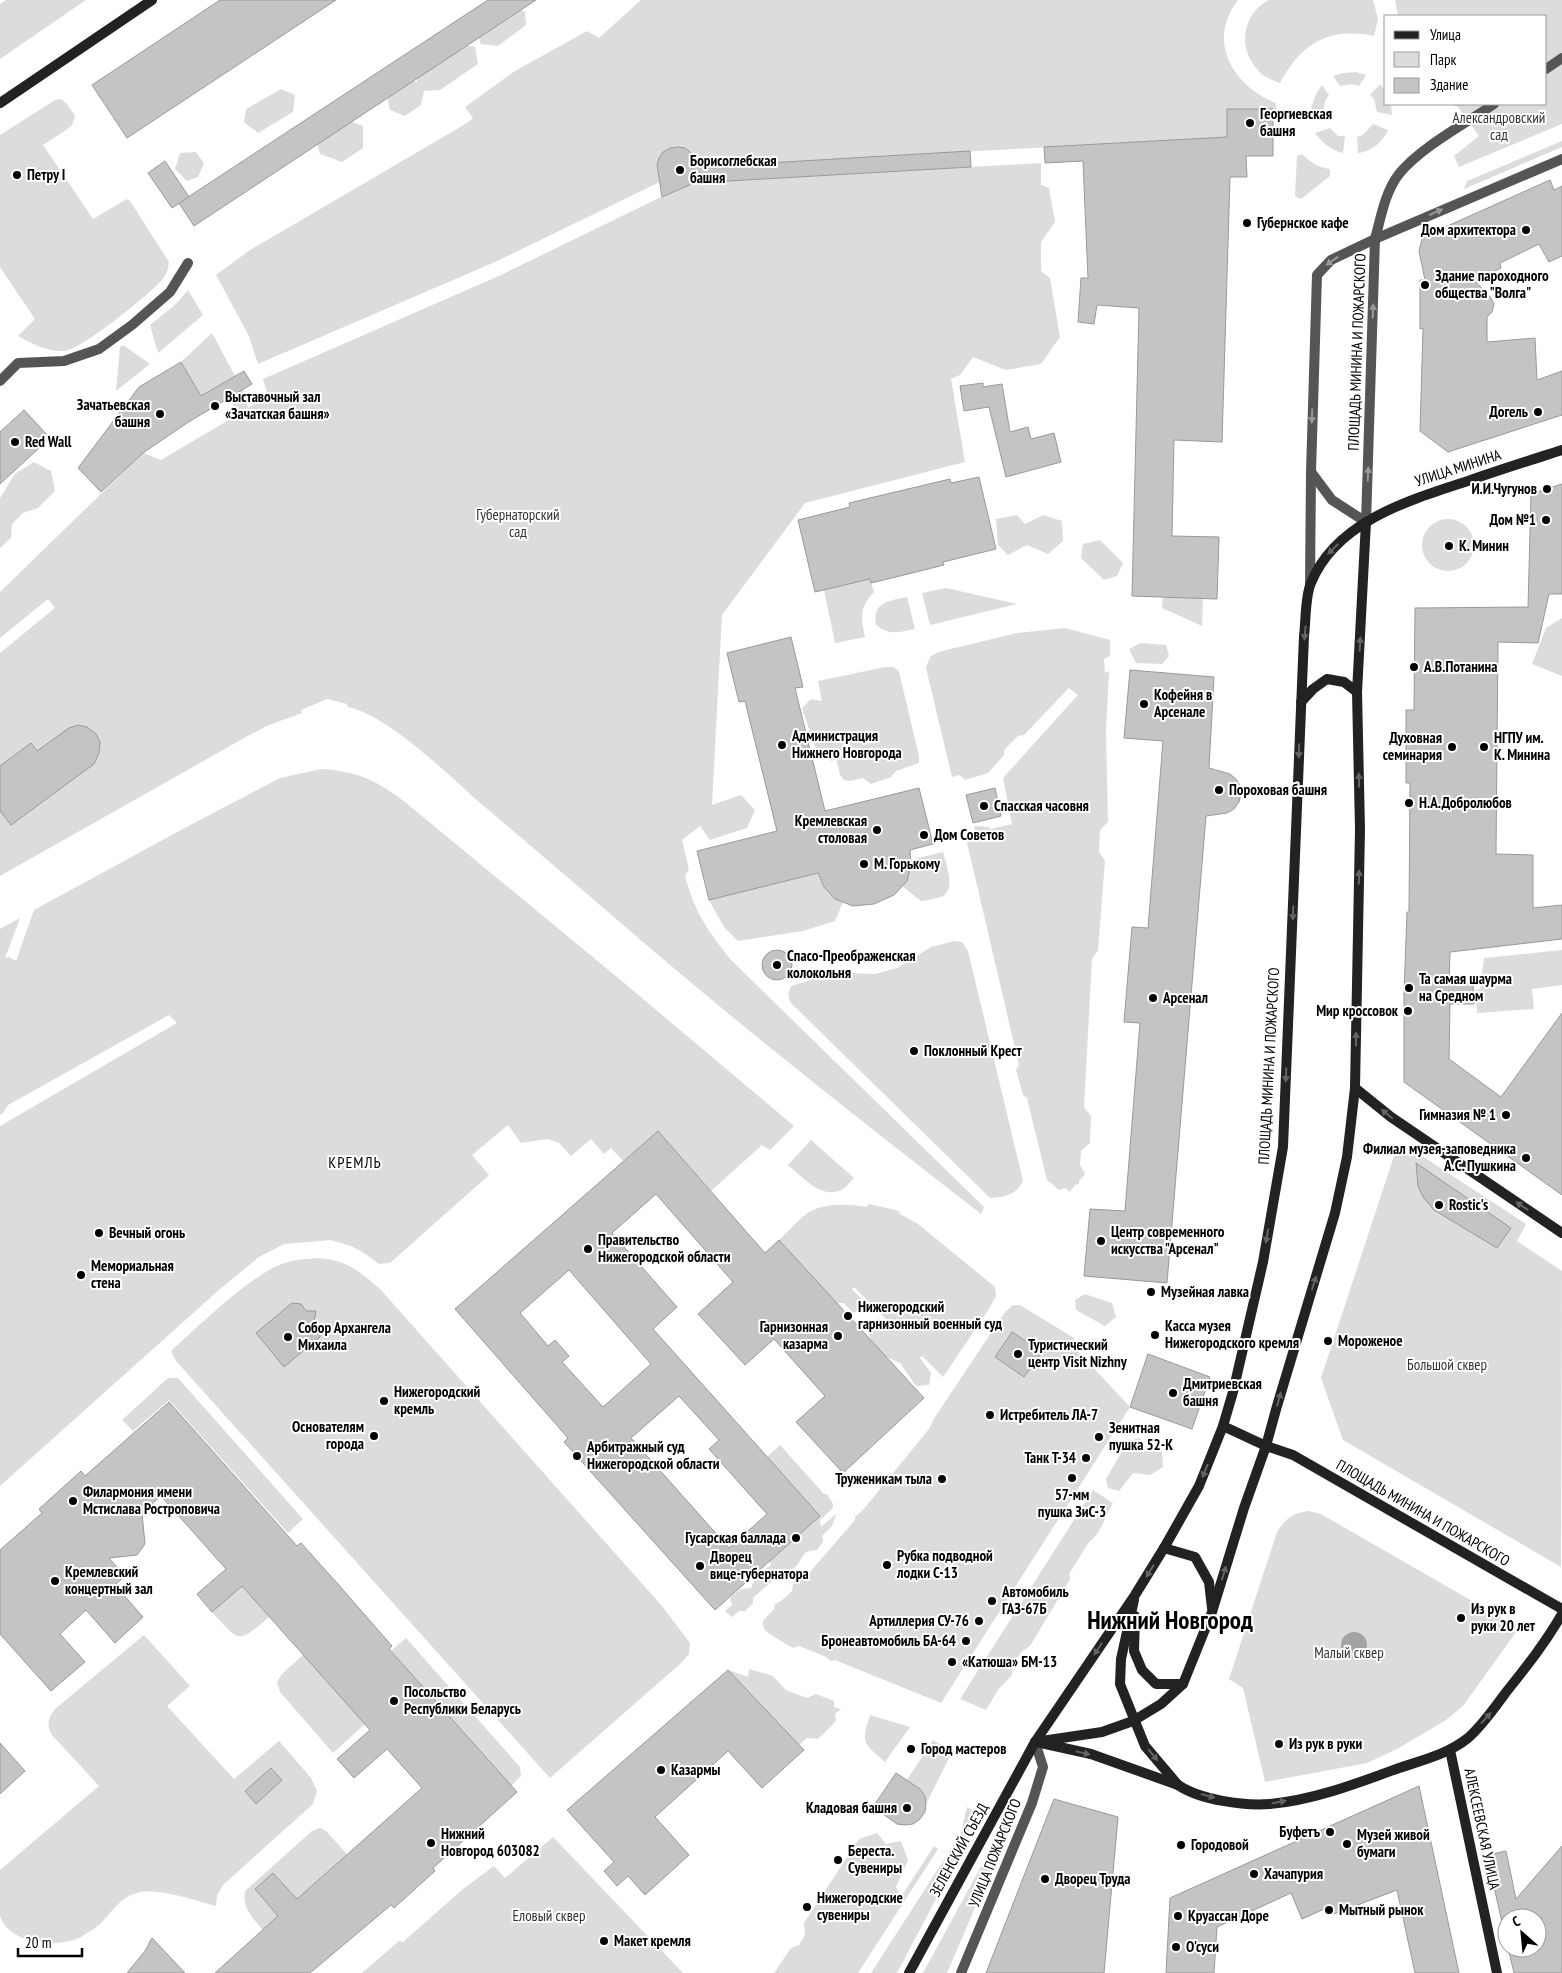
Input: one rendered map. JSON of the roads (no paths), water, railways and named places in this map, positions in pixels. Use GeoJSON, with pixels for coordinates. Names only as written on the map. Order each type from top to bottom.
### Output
{"type":"FeatureCollection","features":[{"type":"Feature","properties":{"kind":"street"},"geometry":{"type":"LineString","coordinates":[[0,103],[152,0]]}},
{"type":"Feature","properties":{"kind":"street"},"geometry":{"type":"LineString","coordinates":[[1547,68],[1562,58]]}},
{"type":"Feature","properties":{"kind":"street"},"geometry":{"type":"LineString","coordinates":[[1375,239],[1386,197],[1398,175],[1420,154],[1493,105]]}},
{"type":"Feature","properties":{"kind":"street"},"geometry":{"type":"LineString","coordinates":[[1375,239],[1562,159]]}},
{"type":"Feature","properties":{"kind":"street","name":"ПЛОЩАДЬ МИНИНА И ПОЖАРСКОГО"},"geometry":{"type":"LineString","coordinates":[[1375,239],[1366,522],[1357,692],[1360,829],[1355,1088],[1347,1157],[1335,1213],[1266,1446],[1244,1508],[1212,1612],[1182,1684],[1161,1704],[1134,1721],[1102,1732],[1035,1742],[1135,1594],[1199,1486],[1223,1426],[1235,1385],[1253,1306],[1283,1147],[1304,636],[1310,584],[1311,472],[1317,275],[1331,260],[1375,239]]}},
{"type":"Feature","properties":{"kind":"street"},"geometry":{"type":"LineString","coordinates":[[0,380],[18,363],[64,361],[99,349],[132,325],[170,292],[188,263]]}},
{"type":"Feature","properties":{"kind":"street","name":"УЛИЦА МИНИНА"},"geometry":{"type":"LineString","coordinates":[[1366,522],[1409,500],[1562,450]]}},
{"type":"Feature","properties":{"kind":"street"},"geometry":{"type":"LineString","coordinates":[[1311,472],[1332,500],[1366,522]]}},
{"type":"Feature","properties":{"kind":"street","name":"ПЛОЩАДЬ МИНИНА И ПОЖАРСКОГО"},"geometry":{"type":"LineString","coordinates":[[1310,584],[1325,556],[1344,538],[1366,522]]}},
{"type":"Feature","properties":{"kind":"street"},"geometry":{"type":"LineString","coordinates":[[1301,702],[1312,689],[1327,679],[1344,682],[1357,692]]}},
{"type":"Feature","properties":{"kind":"street"},"geometry":{"type":"LineString","coordinates":[[1355,1088],[1391,1117],[1562,1233]]}},
{"type":"Feature","properties":{"kind":"street","name":"ПЛОЩАДЬ МИНИНА И ПОЖАРСКОГО"},"geometry":{"type":"LineString","coordinates":[[1223,1426],[1266,1446],[1293,1455],[1562,1609]]}},
{"type":"Feature","properties":{"kind":"street","name":"ПЛОЩАДЬ МИНИНА И ПОЖАРСКОГО"},"geometry":{"type":"LineString","coordinates":[[1164,1548],[1195,1557],[1209,1582],[1212,1612]]}},
{"type":"Feature","properties":{"kind":"street"},"geometry":{"type":"LineString","coordinates":[[1135,1594],[1134,1651],[1142,1670],[1156,1684],[1182,1684]]}},
{"type":"Feature","properties":{"kind":"street","name":"ПЛОЩАДЬ МИНИНА И ПОЖАРСКОГО"},"geometry":{"type":"LineString","coordinates":[[1135,1594],[1121,1659],[1120,1684],[1145,1746],[1178,1785]]}},
{"type":"Feature","properties":{"kind":"street","name":"ПЛОЩАДЬ МИНИНА И ПОЖАРСКОГО"},"geometry":{"type":"LineString","coordinates":[[1035,1742],[1091,1754],[1178,1785],[1186,1790],[1230,1802],[1270,1804],[1308,1796],[1354,1784],[1450,1750],[1469,1737],[1491,1713],[1549,1638],[1562,1614]]}},
{"type":"Feature","properties":{"kind":"street","name":"ЗЕЛЕНСКИЙ СЪЕЗД"},"geometry":{"type":"LineString","coordinates":[[909,1973],[1035,1742]]}},
{"type":"Feature","properties":{"kind":"street","name":"УЛИЦА ПОЖАРСКОГО"},"geometry":{"type":"LineString","coordinates":[[962,1973],[1032,1803],[1043,1767],[1035,1742]]}},
{"type":"Feature","properties":{"kind":"street","name":"АЛЕКСЕЕВСКАЯ УЛИЦА"},"geometry":{"type":"LineString","coordinates":[[1450,1750],[1497,1973]]}},
{"type":"Feature","properties":{"kind":"place","name":"Георгиевская башня"},"geometry":{"type":"Point","coordinates":[1250,123]}},
{"type":"Feature","properties":{"kind":"place","name":"Борисоглебская башня"},"geometry":{"type":"Point","coordinates":[680,170]}},
{"type":"Feature","properties":{"kind":"place","name":"Петру I"},"geometry":{"type":"Point","coordinates":[17,175]}},
{"type":"Feature","properties":{"kind":"place","name":"Губернское кафе"},"geometry":{"type":"Point","coordinates":[1247,223]}},
{"type":"Feature","properties":{"kind":"place","name":"Дом архитектора"},"geometry":{"type":"Point","coordinates":[1526,230]}},
{"type":"Feature","properties":{"kind":"place","name":"Здание пароходного общества \"Волга\""},"geometry":{"type":"Point","coordinates":[1425,285]}},
{"type":"Feature","properties":{"kind":"place","name":"Выставочный зал «Зачатская башня»"},"geometry":{"type":"Point","coordinates":[215,406]}},
{"type":"Feature","properties":{"kind":"place","name":"Догель"},"geometry":{"type":"Point","coordinates":[1538,412]}},
{"type":"Feature","properties":{"kind":"place","name":"Зачатьевская башня"},"geometry":{"type":"Point","coordinates":[160,414]}},
{"type":"Feature","properties":{"kind":"place","name":"Red Wall"},"geometry":{"type":"Point","coordinates":[15,442]}},
{"type":"Feature","properties":{"kind":"place","name":"И.И.Чугунов"},"geometry":{"type":"Point","coordinates":[1547,489]}},
{"type":"Feature","properties":{"kind":"place","name":"Дом №1"},"geometry":{"type":"Point","coordinates":[1546,520]}},
{"type":"Feature","properties":{"kind":"place","name":"К. Минин"},"geometry":{"type":"Point","coordinates":[1449,546]}},
{"type":"Feature","properties":{"kind":"place","name":"А.В.Потанина"},"geometry":{"type":"Point","coordinates":[1414,667]}},
{"type":"Feature","properties":{"kind":"place","name":"Кофейня в Арсенале"},"geometry":{"type":"Point","coordinates":[1144,704]}},
{"type":"Feature","properties":{"kind":"place","name":"Администрация Нижнего Новгорода"},"geometry":{"type":"Point","coordinates":[782,745]}},
{"type":"Feature","properties":{"kind":"place","name":"Духовная семинария"},"geometry":{"type":"Point","coordinates":[1452,747]}},
{"type":"Feature","properties":{"kind":"place","name":"НГПУ им. К. Минина"},"geometry":{"type":"Point","coordinates":[1484,747]}},
{"type":"Feature","properties":{"kind":"place","name":"Пороховая башня"},"geometry":{"type":"Point","coordinates":[1219,790]}},
{"type":"Feature","properties":{"kind":"place","name":"Н.А.Добролюбов"},"geometry":{"type":"Point","coordinates":[1409,803]}},
{"type":"Feature","properties":{"kind":"place","name":"Спасская часовня"},"geometry":{"type":"Point","coordinates":[984,806]}},
{"type":"Feature","properties":{"kind":"place","name":"Кремлевская столовая"},"geometry":{"type":"Point","coordinates":[877,830]}},
{"type":"Feature","properties":{"kind":"place","name":"Дом Советов"},"geometry":{"type":"Point","coordinates":[924,835]}},
{"type":"Feature","properties":{"kind":"place","name":"М. Горькому"},"geometry":{"type":"Point","coordinates":[864,864]}},
{"type":"Feature","properties":{"kind":"place","name":"Спасо-Преображенская колокольня"},"geometry":{"type":"Point","coordinates":[777,965]}},
{"type":"Feature","properties":{"kind":"place","name":"Та самая шаурма на Средном"},"geometry":{"type":"Point","coordinates":[1409,988]}},
{"type":"Feature","properties":{"kind":"place","name":"Арсенал"},"geometry":{"type":"Point","coordinates":[1153,998]}},
{"type":"Feature","properties":{"kind":"place","name":"Мир кроссовок"},"geometry":{"type":"Point","coordinates":[1408,1011]}},
{"type":"Feature","properties":{"kind":"place","name":"Поклонный Крест"},"geometry":{"type":"Point","coordinates":[914,1051]}},
{"type":"Feature","properties":{"kind":"place","name":"Гимназия № 1"},"geometry":{"type":"Point","coordinates":[1506,1115]}},
{"type":"Feature","properties":{"kind":"place","name":"Филиал музея-заповедника А.С. Пушкина"},"geometry":{"type":"Point","coordinates":[1526,1158]}},
{"type":"Feature","properties":{"kind":"place","name":"Rostic's"},"geometry":{"type":"Point","coordinates":[1439,1205]}},
{"type":"Feature","properties":{"kind":"place","name":"Вечный огонь"},"geometry":{"type":"Point","coordinates":[99,1233]}},
{"type":"Feature","properties":{"kind":"place","name":"Центр современного искусства \"Арсенал\""},"geometry":{"type":"Point","coordinates":[1101,1241]}},
{"type":"Feature","properties":{"kind":"place","name":"Правительство Нижегородской области"},"geometry":{"type":"Point","coordinates":[588,1249]}},
{"type":"Feature","properties":{"kind":"place","name":"Мемориальная стена"},"geometry":{"type":"Point","coordinates":[81,1275]}},
{"type":"Feature","properties":{"kind":"place","name":"Музейная лавка"},"geometry":{"type":"Point","coordinates":[1151,1292]}},
{"type":"Feature","properties":{"kind":"place","name":"Нижегородский гарнизонный военный суд"},"geometry":{"type":"Point","coordinates":[848,1316]}},
{"type":"Feature","properties":{"kind":"place","name":"Касса музея Нижегородского кремля"},"geometry":{"type":"Point","coordinates":[1155,1335]}},
{"type":"Feature","properties":{"kind":"place","name":"Гарнизонная казарма"},"geometry":{"type":"Point","coordinates":[838,1336]}},
{"type":"Feature","properties":{"kind":"place","name":"Собор Архангела Михаила"},"geometry":{"type":"Point","coordinates":[288,1337]}},
{"type":"Feature","properties":{"kind":"place","name":"Мороженое"},"geometry":{"type":"Point","coordinates":[1328,1341]}},
{"type":"Feature","properties":{"kind":"place","name":"Туристический центр Visit Nizhny"},"geometry":{"type":"Point","coordinates":[1018,1354]}},
{"type":"Feature","properties":{"kind":"place","name":"Дмитриевская башня"},"geometry":{"type":"Point","coordinates":[1173,1393]}},
{"type":"Feature","properties":{"kind":"place","name":"Нижегородский кремль"},"geometry":{"type":"Point","coordinates":[384,1401]}},
{"type":"Feature","properties":{"kind":"place","name":"Истребитель ЛА-7"},"geometry":{"type":"Point","coordinates":[990,1415]}},
{"type":"Feature","properties":{"kind":"place","name":"Основателям города"},"geometry":{"type":"Point","coordinates":[374,1436]}},
{"type":"Feature","properties":{"kind":"place","name":"Зенитная пушка 52-К"},"geometry":{"type":"Point","coordinates":[1099,1437]}},
{"type":"Feature","properties":{"kind":"place","name":"Арбитражный суд Нижегородской области"},"geometry":{"type":"Point","coordinates":[577,1456]}},
{"type":"Feature","properties":{"kind":"place","name":"Танк Т-34"},"geometry":{"type":"Point","coordinates":[1086,1458]}},
{"type":"Feature","properties":{"kind":"place","name":"57-мм пушка ЗиС-3"},"geometry":{"type":"Point","coordinates":[1072,1478]}},
{"type":"Feature","properties":{"kind":"place","name":"Труженикам тыла"},"geometry":{"type":"Point","coordinates":[942,1479]}},
{"type":"Feature","properties":{"kind":"place","name":"Филармония имени Мстислава Ростроповича"},"geometry":{"type":"Point","coordinates":[73,1501]}},
{"type":"Feature","properties":{"kind":"place","name":"Гусарская баллада"},"geometry":{"type":"Point","coordinates":[796,1538]}},
{"type":"Feature","properties":{"kind":"place","name":"Рубка подводной лодки С-13"},"geometry":{"type":"Point","coordinates":[887,1565]}},
{"type":"Feature","properties":{"kind":"place","name":"Дворец вице-губернатора"},"geometry":{"type":"Point","coordinates":[700,1566]}},
{"type":"Feature","properties":{"kind":"place","name":"Кремлевский концертный зал"},"geometry":{"type":"Point","coordinates":[55,1581]}},
{"type":"Feature","properties":{"kind":"place","name":"Автомобиль ГАЗ-67Б"},"geometry":{"type":"Point","coordinates":[992,1601]}},
{"type":"Feature","properties":{"kind":"place","name":"Из рук в руки 20 лет"},"geometry":{"type":"Point","coordinates":[1461,1618]}},
{"type":"Feature","properties":{"kind":"place","name":"Артиллерия СУ-76"},"geometry":{"type":"Point","coordinates":[979,1621]}},
{"type":"Feature","properties":{"kind":"place","name":"Бронеавтомобиль БА-64"},"geometry":{"type":"Point","coordinates":[966,1641]}},
{"type":"Feature","properties":{"kind":"place","name":"«Катюша» БМ-13"},"geometry":{"type":"Point","coordinates":[952,1662]}},
{"type":"Feature","properties":{"kind":"place","name":"Посольство Республики Беларусь"},"geometry":{"type":"Point","coordinates":[394,1701]}},
{"type":"Feature","properties":{"kind":"place","name":"Из рук в руки"},"geometry":{"type":"Point","coordinates":[1279,1744]}},
{"type":"Feature","properties":{"kind":"place","name":"Город мастеров"},"geometry":{"type":"Point","coordinates":[911,1749]}},
{"type":"Feature","properties":{"kind":"place","name":"Казармы"},"geometry":{"type":"Point","coordinates":[661,1770]}},
{"type":"Feature","properties":{"kind":"place","name":"Кладовая башня"},"geometry":{"type":"Point","coordinates":[907,1808]}},
{"type":"Feature","properties":{"kind":"place","name":"Буфетъ"},"geometry":{"type":"Point","coordinates":[1330,1832]}},
{"type":"Feature","properties":{"kind":"place","name":"Нижний Новгород 603082"},"geometry":{"type":"Point","coordinates":[431,1843]}},
{"type":"Feature","properties":{"kind":"place","name":"Музей живой бумаги"},"geometry":{"type":"Point","coordinates":[1347,1844]}},
{"type":"Feature","properties":{"kind":"place","name":"Городовой"},"geometry":{"type":"Point","coordinates":[1181,1845]}},
{"type":"Feature","properties":{"kind":"place","name":"Береста. Сувениры"},"geometry":{"type":"Point","coordinates":[838,1860]}},
{"type":"Feature","properties":{"kind":"place","name":"Хачапурия"},"geometry":{"type":"Point","coordinates":[1254,1874]}},
{"type":"Feature","properties":{"kind":"place","name":"Дворец Труда"},"geometry":{"type":"Point","coordinates":[1045,1879]}},
{"type":"Feature","properties":{"kind":"place","name":"Нижегородские сувениры"},"geometry":{"type":"Point","coordinates":[807,1907]}},
{"type":"Feature","properties":{"kind":"place","name":"Мытный рынок"},"geometry":{"type":"Point","coordinates":[1329,1910]}},
{"type":"Feature","properties":{"kind":"place","name":"Круассан Доре"},"geometry":{"type":"Point","coordinates":[1178,1916]}},
{"type":"Feature","properties":{"kind":"place","name":"Макет кремля"},"geometry":{"type":"Point","coordinates":[604,1941]}},
{"type":"Feature","properties":{"kind":"place","name":"О'суси"},"geometry":{"type":"Point","coordinates":[1176,1947]}},
{"type":"Feature","properties":{"kind":"district","name":"КРЕМЛЬ"},"geometry":{"type":"Point","coordinates":[355,1162]}},
{"type":"Feature","properties":{"kind":"district","name":"Нижний Новгород"},"geometry":{"type":"Point","coordinates":[1170,1620]}},
{"type":"Feature","properties":{"kind":"park label","name":"Александровский сад"},"geometry":{"type":"Point","coordinates":[1499,126]}},
{"type":"Feature","properties":{"kind":"park label","name":"Губернаторский сад"},"geometry":{"type":"Point","coordinates":[518,524]}},
{"type":"Feature","properties":{"kind":"park label","name":"Большой сквер"},"geometry":{"type":"Point","coordinates":[1447,1365]}},
{"type":"Feature","properties":{"kind":"park label","name":"Малый сквер"},"geometry":{"type":"Point","coordinates":[1349,1653]}},
{"type":"Feature","properties":{"kind":"park label","name":"Еловый сквер"},"geometry":{"type":"Point","coordinates":[549,1916]}}]}
